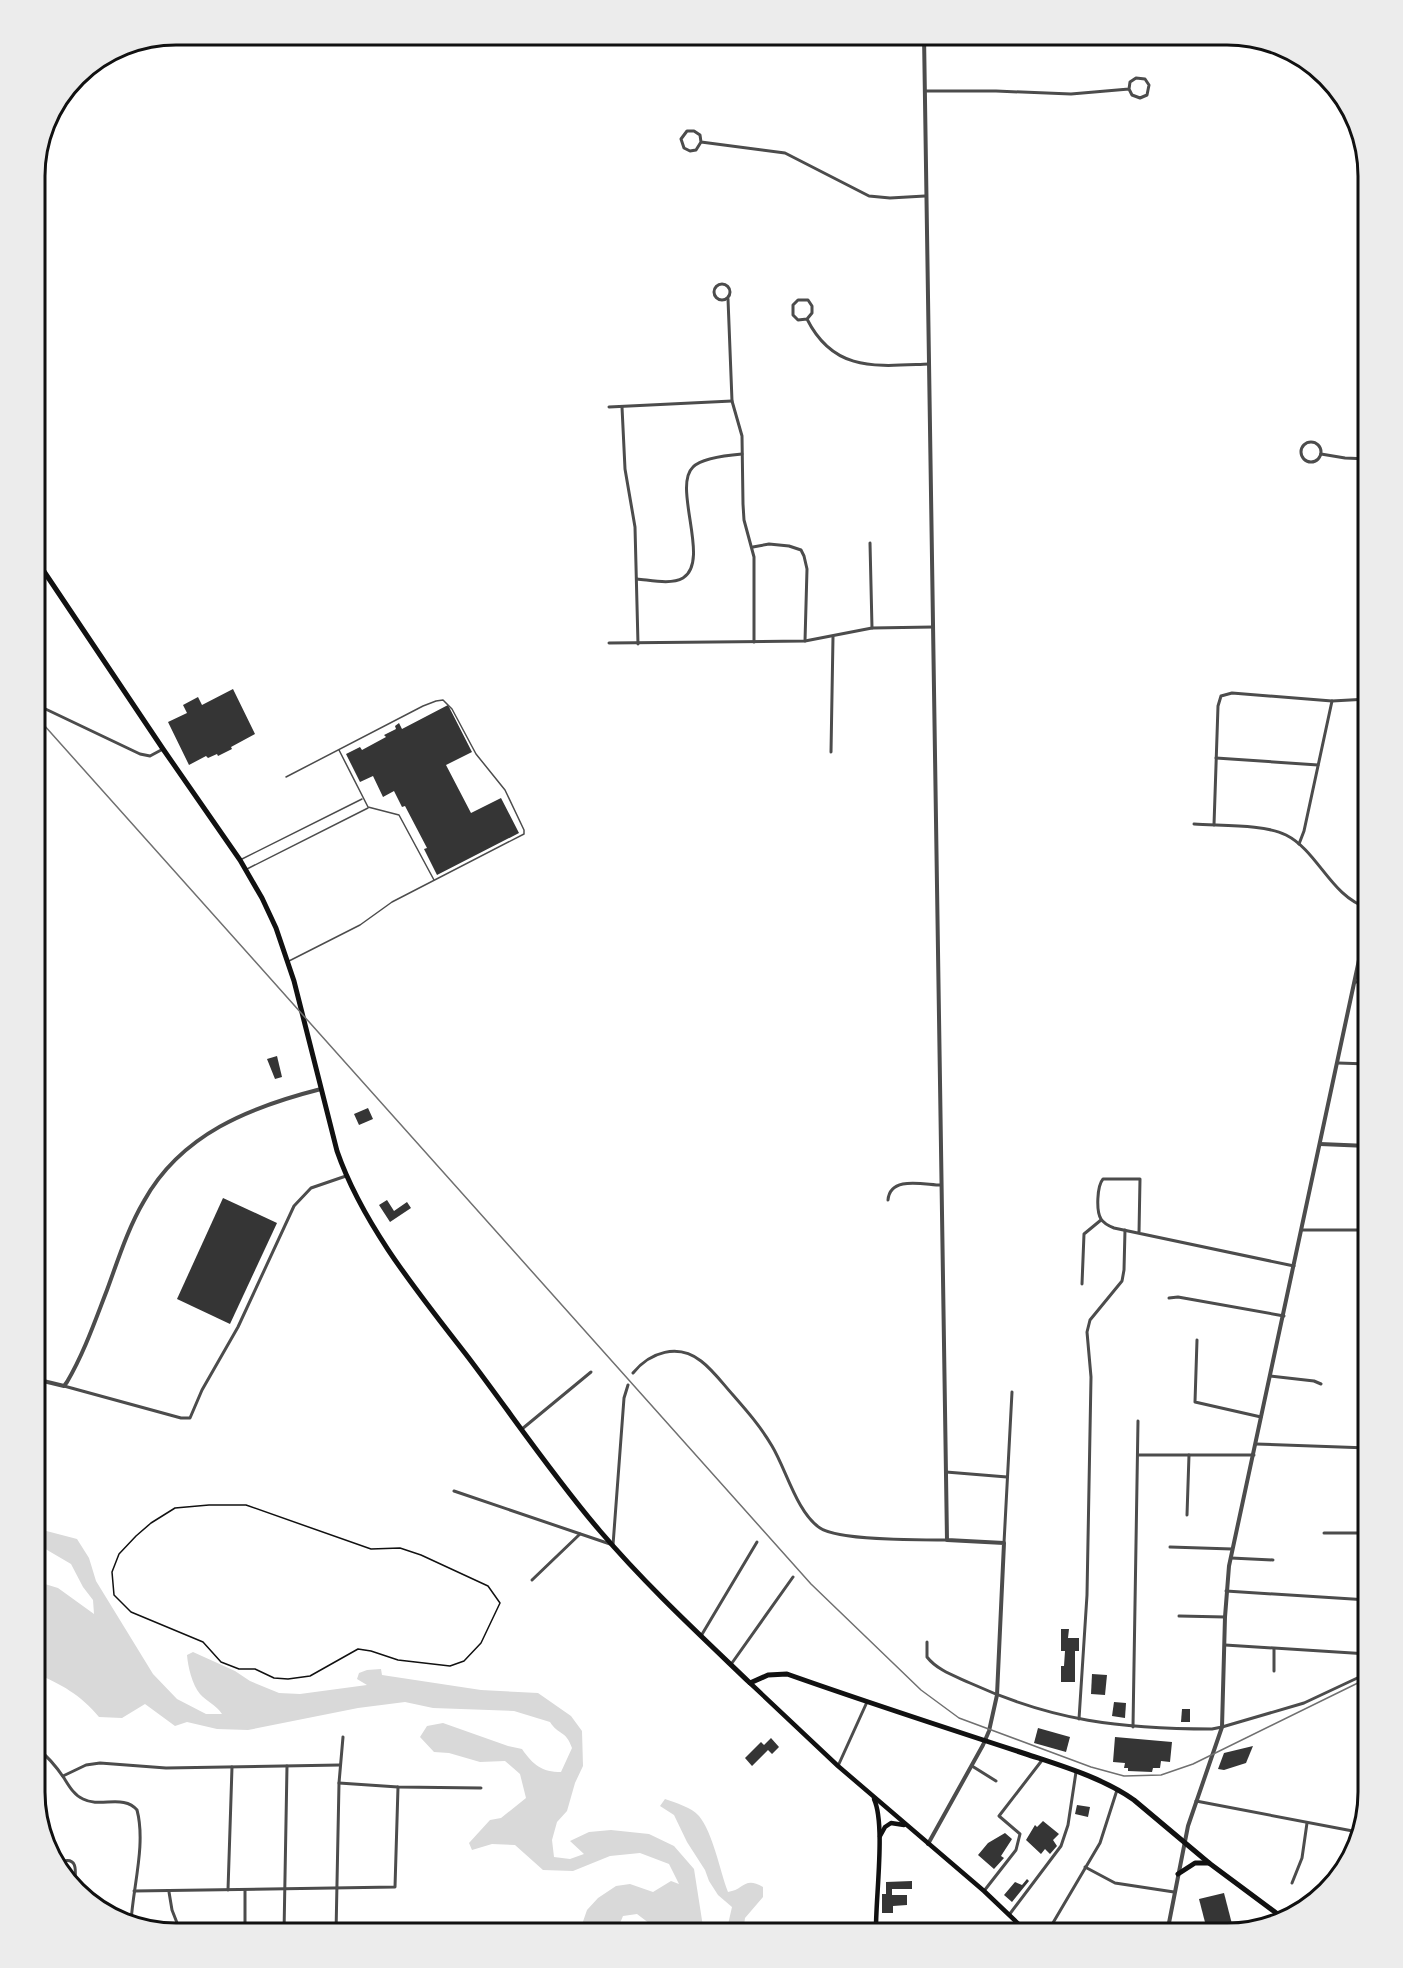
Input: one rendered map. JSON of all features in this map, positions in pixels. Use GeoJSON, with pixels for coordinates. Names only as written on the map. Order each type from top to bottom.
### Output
{"type":"FeatureCollection","features":[{"type":"Feature","properties":{"kind":"main road"},"geometry":{"type":"LineString","coordinates":[[45,573],[240,860],[271,916],[288,961],[337,1151],[346,1176],[368,1217],[418,1291],[613,1545],[701,1636],[838,1766],[984,1891],[1018,1923]]}},
{"type":"Feature","properties":{"kind":"main road"},"geometry":{"type":"LineString","coordinates":[[750,1683],[768,1675],[781,1673],[1077,1772],[1134,1800],[1209,1863],[1276,1912]]}},
{"type":"Feature","properties":{"kind":"main road"},"geometry":{"type":"LineString","coordinates":[[873,1796],[878,1807],[879,1839],[876,1923]]}},
{"type":"Feature","properties":{"kind":"main road"},"geometry":{"type":"LineString","coordinates":[[879,1839],[885,1827],[891,1823],[906,1826]]}},
{"type":"Feature","properties":{"kind":"main road"},"geometry":{"type":"LineString","coordinates":[[1178,1874],[1195,1863],[1209,1863]]}},
{"type":"Feature","properties":{"kind":"street"},"geometry":{"type":"LineString","coordinates":[[924,45],[947,1540]]}},
{"type":"Feature","properties":{"kind":"street"},"geometry":{"type":"LineString","coordinates":[[1139,77],[1146,80],[1149,85],[1149,92],[1141,98],[1135,97],[1129,89],[1130,82],[1139,77]]}},
{"type":"Feature","properties":{"kind":"street"},"geometry":{"type":"LineString","coordinates":[[925,91],[1071,94],[1129,89]]}},
{"type":"Feature","properties":{"kind":"street"},"geometry":{"type":"LineString","coordinates":[[687,131],[694,131],[700,135],[701,142],[699,148],[690,151],[684,148],[681,139],[687,131]]}},
{"type":"Feature","properties":{"kind":"street"},"geometry":{"type":"LineString","coordinates":[[701,142],[785,153],[869,196],[890,198],[925,196]]}},
{"type":"Feature","properties":{"kind":"street"},"geometry":{"type":"LineString","coordinates":[[728,299],[721,300],[716,297],[714,293],[716,288],[720,285],[727,286],[729,292],[732,401],[740,424],[744,520],[753,547],[754,642]]}},
{"type":"Feature","properties":{"kind":"street"},"geometry":{"type":"LineString","coordinates":[[804,299],[811,303],[812,313],[807,319],[798,320],[793,315],[792,305],[796,301],[804,299]]}},
{"type":"Feature","properties":{"kind":"street"},"geometry":{"type":"LineString","coordinates":[[807,319],[813,332],[823,344],[834,353],[852,361],[876,365],[928,364]]}},
{"type":"Feature","properties":{"kind":"street"},"geometry":{"type":"LineString","coordinates":[[609,407],[732,401]]}},
{"type":"Feature","properties":{"kind":"street"},"geometry":{"type":"LineString","coordinates":[[622,407],[625,469],[635,527],[638,644]]}},
{"type":"Feature","properties":{"kind":"street"},"geometry":{"type":"LineString","coordinates":[[1306,443],[1316,443],[1320,447],[1321,454],[1314,461],[1308,461],[1303,457],[1302,448],[1306,443]]}},
{"type":"Feature","properties":{"kind":"street"},"geometry":{"type":"LineString","coordinates":[[636,579],[676,580],[686,575],[693,555],[687,498],[688,474],[695,464],[742,454]]}},
{"type":"Feature","properties":{"kind":"street"},"geometry":{"type":"LineString","coordinates":[[1321,454],[1358,459]]}},
{"type":"Feature","properties":{"kind":"street"},"geometry":{"type":"LineString","coordinates":[[870,543],[872,628]]}},
{"type":"Feature","properties":{"kind":"street"},"geometry":{"type":"LineString","coordinates":[[753,547],[770,544],[801,550],[807,569],[806,641]]}},
{"type":"Feature","properties":{"kind":"street"},"geometry":{"type":"LineString","coordinates":[[609,643],[806,641],[872,628],[933,627]]}},
{"type":"Feature","properties":{"kind":"street"},"geometry":{"type":"LineString","coordinates":[[831,752],[833,637]]}},
{"type":"Feature","properties":{"kind":"street"},"geometry":{"type":"LineString","coordinates":[[1214,825],[1218,706],[1221,696],[1232,693],[1332,701],[1358,700]]}},
{"type":"Feature","properties":{"kind":"street"},"geometry":{"type":"LineString","coordinates":[[1299,844],[1304,831],[1332,701]]}},
{"type":"Feature","properties":{"kind":"street"},"geometry":{"type":"LineString","coordinates":[[45,709],[140,754],[150,756],[163,749]]}},
{"type":"Feature","properties":{"kind":"street"},"geometry":{"type":"LineString","coordinates":[[1216,758],[1318,765]]}},
{"type":"Feature","properties":{"kind":"street"},"geometry":{"type":"LineString","coordinates":[[1194,824],[1270,829],[1287,835],[1299,844],[1349,898],[1358,903]]}},
{"type":"Feature","properties":{"kind":"street"},"geometry":{"type":"LineString","coordinates":[[1169,1923],[1184,1843],[1222,1727],[1226,1591],[1230,1558],[1358,967]]}},
{"type":"Feature","properties":{"kind":"street"},"geometry":{"type":"LineString","coordinates":[[1338,1063],[1358,1064]]}},
{"type":"Feature","properties":{"kind":"street"},"geometry":{"type":"LineString","coordinates":[[64,1386],[85,1345],[137,1214],[150,1190],[168,1166],[198,1139],[230,1120],[321,1089]]}},
{"type":"Feature","properties":{"kind":"street"},"geometry":{"type":"LineString","coordinates":[[1320,1144],[1358,1146]]}},
{"type":"Feature","properties":{"kind":"street"},"geometry":{"type":"LineString","coordinates":[[45,1381],[181,1418],[190,1418],[202,1390],[238,1327],[294,1206],[306,1192],[318,1185],[346,1176]]}},
{"type":"Feature","properties":{"kind":"street"},"geometry":{"type":"LineString","coordinates":[[1139,1233],[1140,1179],[1107,1178],[1101,1181],[1099,1211],[1101,1220],[1108,1226],[1125,1230],[1139,1233],[1294,1266]]}},
{"type":"Feature","properties":{"kind":"street"},"geometry":{"type":"LineString","coordinates":[[888,1200],[889,1192],[894,1187],[921,1182],[942,1185]]}},
{"type":"Feature","properties":{"kind":"street"},"geometry":{"type":"LineString","coordinates":[[1082,1284],[1084,1234],[1101,1220]]}},
{"type":"Feature","properties":{"kind":"street"},"geometry":{"type":"LineString","coordinates":[[1079,1719],[1087,1584],[1091,1377],[1087,1332],[1090,1320],[1122,1281],[1125,1230]]}},
{"type":"Feature","properties":{"kind":"street"},"geometry":{"type":"LineString","coordinates":[[1302,1230],[1358,1230]]}},
{"type":"Feature","properties":{"kind":"street"},"geometry":{"type":"LineString","coordinates":[[1169,1298],[1178,1297],[1284,1316]]}},
{"type":"Feature","properties":{"kind":"street"},"geometry":{"type":"LineString","coordinates":[[1197,1340],[1195,1402],[1262,1417]]}},
{"type":"Feature","properties":{"kind":"street"},"geometry":{"type":"LineString","coordinates":[[633,1373],[649,1357],[663,1352],[682,1352],[700,1360],[758,1426],[776,1453],[806,1514],[814,1524],[827,1532],[844,1536],[1004,1543]]}},
{"type":"Feature","properties":{"kind":"street"},"geometry":{"type":"LineString","coordinates":[[522,1429],[591,1372]]}},
{"type":"Feature","properties":{"kind":"street"},"geometry":{"type":"LineString","coordinates":[[1270,1376],[1314,1381],[1321,1384]]}},
{"type":"Feature","properties":{"kind":"street"},"geometry":{"type":"LineString","coordinates":[[454,1491],[613,1545],[624,1398],[628,1385]]}},
{"type":"Feature","properties":{"kind":"street"},"geometry":{"type":"LineString","coordinates":[[928,1844],[986,1740],[997,1695],[1012,1392]]}},
{"type":"Feature","properties":{"kind":"street"},"geometry":{"type":"LineString","coordinates":[[1133,1727],[1138,1421]]}},
{"type":"Feature","properties":{"kind":"street"},"geometry":{"type":"LineString","coordinates":[[1256,1444],[1358,1448]]}},
{"type":"Feature","properties":{"kind":"street"},"geometry":{"type":"LineString","coordinates":[[1139,1455],[1254,1455]]}},
{"type":"Feature","properties":{"kind":"street"},"geometry":{"type":"LineString","coordinates":[[1187,1515],[1189,1455]]}},
{"type":"Feature","properties":{"kind":"street"},"geometry":{"type":"LineString","coordinates":[[946,1472],[1007,1477]]}},
{"type":"Feature","properties":{"kind":"street"},"geometry":{"type":"LineString","coordinates":[[1324,1533],[1358,1533]]}},
{"type":"Feature","properties":{"kind":"street"},"geometry":{"type":"LineString","coordinates":[[532,1580],[579,1534]]}},
{"type":"Feature","properties":{"kind":"street"},"geometry":{"type":"LineString","coordinates":[[701,1636],[757,1542]]}},
{"type":"Feature","properties":{"kind":"street"},"geometry":{"type":"LineString","coordinates":[[1170,1547],[1232,1548]]}},
{"type":"Feature","properties":{"kind":"street"},"geometry":{"type":"LineString","coordinates":[[1230,1558],[1273,1560]]}},
{"type":"Feature","properties":{"kind":"street"},"geometry":{"type":"LineString","coordinates":[[731,1665],[794,1577]]}},
{"type":"Feature","properties":{"kind":"street"},"geometry":{"type":"LineString","coordinates":[[1226,1591],[1358,1599]]}},
{"type":"Feature","properties":{"kind":"street"},"geometry":{"type":"LineString","coordinates":[[1179,1616],[1225,1617]]}},
{"type":"Feature","properties":{"kind":"street"},"geometry":{"type":"LineString","coordinates":[[927,1642],[927,1657],[936,1666],[997,1695],[1045,1711],[1133,1727],[1212,1729],[1222,1727],[1304,1703],[1358,1678]]}},
{"type":"Feature","properties":{"kind":"street"},"geometry":{"type":"LineString","coordinates":[[1225,1645],[1358,1653]]}},
{"type":"Feature","properties":{"kind":"street"},"geometry":{"type":"LineString","coordinates":[[1274,1648],[1274,1671]]}},
{"type":"Feature","properties":{"kind":"street"},"geometry":{"type":"LineString","coordinates":[[838,1766],[867,1702]]}},
{"type":"Feature","properties":{"kind":"street"},"geometry":{"type":"LineString","coordinates":[[336,1923],[339,1784],[343,1737]]}},
{"type":"Feature","properties":{"kind":"street"},"geometry":{"type":"LineString","coordinates":[[45,1755],[73,1791],[83,1799],[95,1803],[128,1803],[137,1810],[138,1856],[132,1915]]}},
{"type":"Feature","properties":{"kind":"street"},"geometry":{"type":"LineString","coordinates":[[984,1891],[1019,1843],[1020,1834],[999,1816],[1042,1759]]}},
{"type":"Feature","properties":{"kind":"street"},"geometry":{"type":"LineString","coordinates":[[63,1776],[86,1765],[100,1763],[166,1768],[340,1765]]}},
{"type":"Feature","properties":{"kind":"street"},"geometry":{"type":"LineString","coordinates":[[284,1923],[286,1766]]}},
{"type":"Feature","properties":{"kind":"street"},"geometry":{"type":"LineString","coordinates":[[972,1766],[996,1781]]}},
{"type":"Feature","properties":{"kind":"street"},"geometry":{"type":"LineString","coordinates":[[228,1890],[232,1767]]}},
{"type":"Feature","properties":{"kind":"street"},"geometry":{"type":"LineString","coordinates":[[1010,1915],[1061,1846],[1068,1825],[1077,1772]]}},
{"type":"Feature","properties":{"kind":"street"},"geometry":{"type":"LineString","coordinates":[[339,1784],[482,1788]]}},
{"type":"Feature","properties":{"kind":"street"},"geometry":{"type":"LineString","coordinates":[[134,1891],[395,1887],[398,1787]]}},
{"type":"Feature","properties":{"kind":"street"},"geometry":{"type":"LineString","coordinates":[[1053,1923],[1103,1835],[1117,1790]]}},
{"type":"Feature","properties":{"kind":"street"},"geometry":{"type":"LineString","coordinates":[[1196,1801],[1352,1831]]}},
{"type":"Feature","properties":{"kind":"street"},"geometry":{"type":"LineString","coordinates":[[1292,1883],[1302,1858],[1307,1823]]}},
{"type":"Feature","properties":{"kind":"street"},"geometry":{"type":"LineString","coordinates":[[65,1861],[73,1862],[75,1876]]}},
{"type":"Feature","properties":{"kind":"street"},"geometry":{"type":"LineString","coordinates":[[1085,1868],[1115,1883],[1174,1892]]}},
{"type":"Feature","properties":{"kind":"street"},"geometry":{"type":"LineString","coordinates":[[245,1890],[245,1923]]}},
{"type":"Feature","properties":{"kind":"street"},"geometry":{"type":"LineString","coordinates":[[169,1891],[177,1923]]}},
{"type":"Feature","properties":{"kind":"lane"},"geometry":{"type":"LineString","coordinates":[[286,777],[436,700],[443,700],[452,709],[476,754],[505,790],[524,831],[524,834],[392,902],[360,925],[288,961]]}},
{"type":"Feature","properties":{"kind":"lane"},"geometry":{"type":"LineString","coordinates":[[339,750],[368,807]]}},
{"type":"Feature","properties":{"kind":"lane"},"geometry":{"type":"LineString","coordinates":[[240,860],[363,799]]}},
{"type":"Feature","properties":{"kind":"lane"},"geometry":{"type":"LineString","coordinates":[[246,870],[368,807],[399,815],[434,880]]}},
{"type":"Feature","properties":{"kind":"path"},"geometry":{"type":"LineString","coordinates":[[246,1506],[372,1549],[400,1548],[421,1555],[488,1586],[500,1603],[481,1643],[464,1661],[457,1664],[450,1666],[398,1660],[358,1649],[310,1676],[274,1678],[255,1670],[238,1669],[221,1662],[203,1642],[131,1612],[114,1595],[112,1572],[119,1554],[136,1536],[151,1523],[176,1508],[246,1506]]}},
{"type":"Feature","properties":{"kind":"shaded area"},"geometry":{"type":"Polygon","coordinates":[[[45,1531],[77,1539],[89,1558],[96,1581],[153,1674],[177,1699],[206,1714],[222,1714],[200,1694],[195,1685],[189,1670],[187,1655],[193,1652],[279,1693],[300,1694],[367,1685],[357,1679],[359,1673],[381,1669],[382,1675],[481,1690],[538,1693],[571,1716],[582,1731],[583,1766],[575,1783],[567,1811],[557,1822],[552,1840],[554,1857],[570,1859],[584,1854],[570,1841],[589,1832],[611,1830],[649,1834],[674,1846],[694,1869],[702,1923],[649,1923],[637,1914],[623,1916],[620,1923],[582,1923],[587,1910],[598,1898],[616,1886],[630,1884],[653,1892],[671,1881],[679,1884],[669,1864],[640,1853],[610,1856],[573,1871],[543,1870],[515,1845],[492,1844],[472,1850],[469,1843],[490,1820],[501,1818],[526,1798],[520,1774],[505,1761],[480,1762],[449,1753],[434,1752],[420,1737],[427,1726],[443,1723],[522,1749],[538,1766],[548,1771],[561,1772],[572,1748],[565,1735],[550,1722],[514,1711],[433,1708],[405,1702],[358,1708],[248,1730],[217,1729],[187,1722],[175,1726],[145,1704],[122,1718],[99,1717],[85,1702],[70,1691],[45,1677],[45,1584],[58,1588],[94,1614],[93,1600],[71,1564],[45,1549],[45,1531]]]}},
{"type":"Feature","properties":{"kind":"shaded area"},"geometry":{"type":"Polygon","coordinates":[[[665,1799],[692,1810],[699,1816],[712,1842],[728,1892],[748,1883],[763,1887],[763,1897],[745,1918],[744,1923],[728,1923],[732,1907],[718,1895],[709,1881],[674,1815],[660,1806],[665,1799]]]}},
{"type":"Feature","properties":{"kind":"building"},"geometry":{"type":"Polygon","coordinates":[[[233,689],[255,734],[218,756],[217,754],[208,758],[206,756],[189,765],[168,722],[187,713],[183,705],[198,697],[202,705],[233,689]]]}},
{"type":"Feature","properties":{"kind":"building"},"geometry":{"type":"Polygon","coordinates":[[[448,705],[472,752],[446,765],[471,813],[501,798],[519,833],[437,875],[424,849],[427,848],[405,806],[402,807],[394,791],[383,797],[373,776],[360,782],[346,754],[360,747],[362,750],[386,737],[384,735],[396,729],[395,726],[399,723],[402,729],[448,705]]]}},
{"type":"Feature","properties":{"kind":"building"},"geometry":{"type":"Polygon","coordinates":[[[277,1056],[282,1077],[275,1079],[267,1059],[277,1056]]]}},
{"type":"Feature","properties":{"kind":"building"},"geometry":{"type":"Polygon","coordinates":[[[368,1108],[373,1119],[359,1125],[354,1114],[368,1108]]]}},
{"type":"Feature","properties":{"kind":"building"},"geometry":{"type":"Polygon","coordinates":[[[223,1198],[277,1223],[230,1324],[177,1299],[223,1198]]]}},
{"type":"Feature","properties":{"kind":"building"},"geometry":{"type":"Polygon","coordinates":[[[387,1200],[394,1211],[407,1202],[411,1208],[390,1222],[379,1205],[387,1200]]]}},
{"type":"Feature","properties":{"kind":"building"},"geometry":{"type":"Polygon","coordinates":[[[1061,1629],[1069,1629],[1068,1638],[1079,1638],[1079,1651],[1075,1651],[1075,1682],[1061,1682],[1061,1666],[1064,1666],[1065,1651],[1061,1651],[1061,1629]]]}},
{"type":"Feature","properties":{"kind":"building"},"geometry":{"type":"Polygon","coordinates":[[[1092,1674],[1107,1675],[1105,1695],[1091,1694],[1092,1674]]]}},
{"type":"Feature","properties":{"kind":"building"},"geometry":{"type":"Polygon","coordinates":[[[1114,1702],[1126,1703],[1125,1718],[1112,1716],[1114,1702]]]}},
{"type":"Feature","properties":{"kind":"building"},"geometry":{"type":"Polygon","coordinates":[[[1182,1709],[1190,1709],[1190,1722],[1181,1722],[1182,1709]]]}},
{"type":"Feature","properties":{"kind":"building"},"geometry":{"type":"Polygon","coordinates":[[[1038,1728],[1070,1737],[1066,1752],[1034,1743],[1038,1728]]]}},
{"type":"Feature","properties":{"kind":"building"},"geometry":{"type":"Polygon","coordinates":[[[1115,1737],[1172,1742],[1170,1762],[1161,1761],[1160,1768],[1153,1768],[1152,1772],[1128,1771],[1128,1768],[1124,1768],[1125,1763],[1113,1762],[1115,1737]]]}},
{"type":"Feature","properties":{"kind":"building"},"geometry":{"type":"Polygon","coordinates":[[[771,1738],[779,1747],[772,1754],[768,1750],[752,1766],[745,1758],[761,1742],[764,1745],[771,1738]]]}},
{"type":"Feature","properties":{"kind":"building"},"geometry":{"type":"Polygon","coordinates":[[[1253,1746],[1246,1763],[1224,1770],[1218,1769],[1224,1753],[1253,1746]]]}},
{"type":"Feature","properties":{"kind":"building"},"geometry":{"type":"Polygon","coordinates":[[[1077,1805],[1090,1807],[1088,1817],[1075,1814],[1077,1805]]]}},
{"type":"Feature","properties":{"kind":"building"},"geometry":{"type":"Polygon","coordinates":[[[1043,1821],[1059,1834],[1053,1840],[1057,1846],[1050,1854],[1045,1849],[1041,1854],[1026,1840],[1035,1825],[1037,1827],[1043,1821]]]}},
{"type":"Feature","properties":{"kind":"building"},"geometry":{"type":"Polygon","coordinates":[[[1005,1833],[1012,1839],[1001,1856],[1004,1858],[994,1869],[978,1855],[988,1843],[1005,1833]]]}},
{"type":"Feature","properties":{"kind":"building"},"geometry":{"type":"Polygon","coordinates":[[[1027,1879],[1029,1881],[1012,1902],[1004,1895],[1015,1882],[1022,1885],[1027,1879]]]}},
{"type":"Feature","properties":{"kind":"building"},"geometry":{"type":"Polygon","coordinates":[[[912,1881],[912,1889],[892,1889],[892,1895],[907,1895],[907,1905],[893,1906],[893,1913],[882,1913],[882,1894],[886,1894],[886,1882],[912,1881]]]}},
{"type":"Feature","properties":{"kind":"building"},"geometry":{"type":"Polygon","coordinates":[[[1224,1893],[1232,1923],[1205,1923],[1199,1899],[1224,1893]]]}},
{"type":"Feature","properties":{"kind":"railway"},"geometry":{"type":"LineString","coordinates":[[45,726],[811,1584],[921,1690],[959,1718],[1091,1767],[1124,1776],[1161,1775],[1193,1764],[1358,1683]]}}]}
